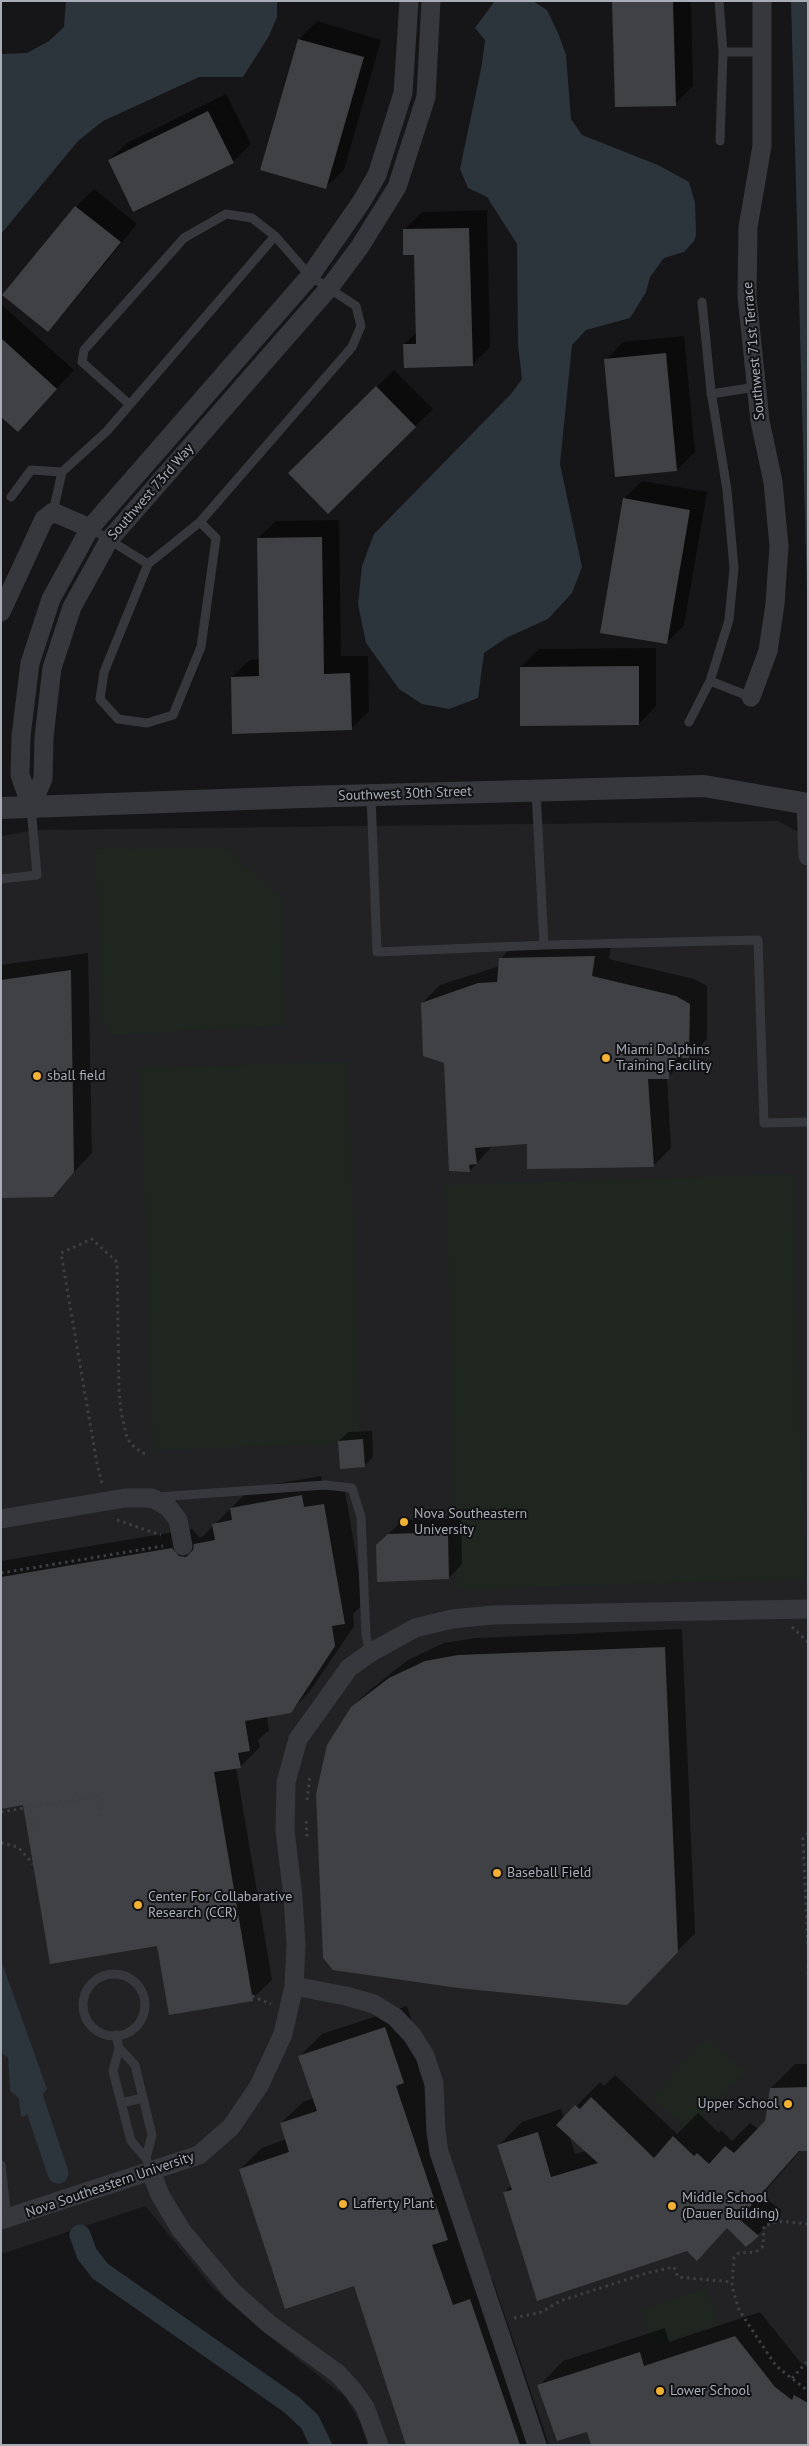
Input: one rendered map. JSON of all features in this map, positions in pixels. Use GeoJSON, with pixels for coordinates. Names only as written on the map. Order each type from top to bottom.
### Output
{"type":"FeatureCollection","features":[{"type":"Feature","properties":{"kind":"street","name":"Southwest 73rd Way"},"geometry":{"type":"LineString","coordinates":[[31,806],[20,775],[21,736],[30,663],[51,599],[90,528],[310,276],[340,235],[376,175],[403,93],[409,1]]}},
{"type":"Feature","properties":{"kind":"street","name":"Southwest 73rd Way"},"geometry":{"type":"LineString","coordinates":[[31,806],[43,779],[44,737],[52,668],[72,608],[109,540],[329,288],[359,248],[397,187],[426,97],[431,1]]}},
{"type":"Feature","properties":{"kind":"street","name":"Southwest 71st Terrace"},"geometry":{"type":"LineString","coordinates":[[751,697],[768,651],[775,604],[779,546],[773,482],[760,421],[747,296],[748,227],[762,146],[762,1]]}},
{"type":"Feature","properties":{"kind":"street"},"geometry":{"type":"LineString","coordinates":[[1,612],[44,519],[53,512],[90,528]]}},
{"type":"Feature","properties":{"kind":"street","name":"Southwest 30th Street"},"geometry":{"type":"LineString","coordinates":[[1,808],[704,786],[807,804]]}},
{"type":"Feature","properties":{"kind":"street"},"geometry":{"type":"LineString","coordinates":[[807,804],[808,856]]}},
{"type":"Feature","properties":{"kind":"street"},"geometry":{"type":"LineString","coordinates":[[1,1519],[126,1498],[152,1498],[168,1507],[178,1520],[183,1546]]}},
{"type":"Feature","properties":{"kind":"street","name":"Nova Southeastern University"},"geometry":{"type":"LineString","coordinates":[[4,2220],[148,2165],[199,2155],[231,2127],[259,2086],[283,2034],[294,1986],[296,1945],[293,1896],[285,1831],[286,1782],[298,1739],[349,1668],[370,1653],[415,1628],[452,1619],[493,1615],[808,1609]]}},
{"type":"Feature","properties":{"kind":"street"},"geometry":{"type":"LineString","coordinates":[[294,1986],[346,1996],[374,2004],[395,2017],[412,2035],[425,2056],[434,2083],[436,2132],[439,2152],[536,2445]]}},
{"type":"Feature","properties":{"kind":"street"},"geometry":{"type":"LineString","coordinates":[[148,2165],[160,2194],[181,2230],[232,2291],[269,2324],[337,2373],[352,2389],[368,2413],[379,2445]]}},
{"type":"Feature","properties":{"kind":"lane"},"geometry":{"type":"LineString","coordinates":[[719,1],[723,52],[720,141]]}},
{"type":"Feature","properties":{"kind":"lane"},"geometry":{"type":"LineString","coordinates":[[723,52],[762,52]]}},
{"type":"Feature","properties":{"kind":"lane"},"geometry":{"type":"LineString","coordinates":[[129,404],[82,362],[84,350],[184,238],[226,214],[252,218],[275,236],[310,276],[356,306],[361,326],[352,347],[200,522],[148,564],[104,672],[100,699],[118,719],[147,723],[174,715],[201,647],[216,538],[200,522]]}},
{"type":"Feature","properties":{"kind":"lane"},"geometry":{"type":"LineString","coordinates":[[53,512],[62,472],[107,431],[275,236]]}},
{"type":"Feature","properties":{"kind":"lane"},"geometry":{"type":"LineString","coordinates":[[689,722],[710,681],[729,620],[734,568],[727,490],[712,394],[702,302]]}},
{"type":"Feature","properties":{"kind":"lane"},"geometry":{"type":"LineString","coordinates":[[712,394],[756,387]]}},
{"type":"Feature","properties":{"kind":"lane"},"geometry":{"type":"LineString","coordinates":[[11,497],[31,470],[62,472]]}},
{"type":"Feature","properties":{"kind":"lane"},"geometry":{"type":"LineString","coordinates":[[90,528],[148,564]]}},
{"type":"Feature","properties":{"kind":"lane"},"geometry":{"type":"LineString","coordinates":[[710,681],[751,697]]}},
{"type":"Feature","properties":{"kind":"lane"},"geometry":{"type":"LineString","coordinates":[[536,791],[544,945]]}},
{"type":"Feature","properties":{"kind":"lane"},"geometry":{"type":"LineString","coordinates":[[371,795],[377,952],[544,945],[758,940],[764,1123],[808,1122]]}},
{"type":"Feature","properties":{"kind":"lane"},"geometry":{"type":"LineString","coordinates":[[1,878],[37,875],[31,806]]}},
{"type":"Feature","properties":{"kind":"lane"},"geometry":{"type":"LineString","coordinates":[[152,1498],[325,1485],[352,1488],[360,1517],[366,1635],[370,1653]]}},
{"type":"Feature","properties":{"kind":"lane"},"geometry":{"type":"LineString","coordinates":[[113,1973],[132,1979],[139,1986],[146,2005],[139,2024],[132,2030],[116,2035],[102,2034],[93,2028],[86,2020],[83,2010],[87,1989],[94,1981],[113,1973]]}},
{"type":"Feature","properties":{"kind":"lane"},"geometry":{"type":"LineString","coordinates":[[116,2035],[119,2048],[113,2071],[131,2141],[148,2165]]}},
{"type":"Feature","properties":{"kind":"lane"},"geometry":{"type":"LineString","coordinates":[[119,2048],[135,2065],[152,2135],[148,2165]]}},
{"type":"Feature","properties":{"kind":"lane"},"geometry":{"type":"LineString","coordinates":[[121,2103],[143,2098]]}},
{"type":"Feature","properties":{"kind":"lane"},"geometry":{"type":"LineString","coordinates":[[1,2165],[4,2220]]}},
{"type":"Feature","properties":{"kind":"path"},"geometry":{"type":"LineString","coordinates":[[104,1491],[97,1464],[61,1253],[92,1239],[118,1262],[119,1390],[121,1411],[127,1438],[142,1453],[149,1454]]}},
{"type":"Feature","properties":{"kind":"path"},"geometry":{"type":"LineString","coordinates":[[1,1573],[165,1546],[161,1535],[111,1517]]}},
{"type":"Feature","properties":{"kind":"path"},"geometry":{"type":"LineString","coordinates":[[789,1624],[808,1642]]}},
{"type":"Feature","properties":{"kind":"path"},"geometry":{"type":"LineString","coordinates":[[307,1801],[312,1768]]}},
{"type":"Feature","properties":{"kind":"path"},"geometry":{"type":"LineString","coordinates":[[1,1812],[98,1796],[102,1820]]}},
{"type":"Feature","properties":{"kind":"path"},"geometry":{"type":"LineString","coordinates":[[30,1806],[34,1831]]}},
{"type":"Feature","properties":{"kind":"path"},"geometry":{"type":"LineString","coordinates":[[306,1819],[307,1846]]}},
{"type":"Feature","properties":{"kind":"path"},"geometry":{"type":"LineString","coordinates":[[808,1833],[802,1838],[808,1947]]}},
{"type":"Feature","properties":{"kind":"path"},"geometry":{"type":"LineString","coordinates":[[1,1843],[18,1847],[33,1864]]}},
{"type":"Feature","properties":{"kind":"path"},"geometry":{"type":"LineString","coordinates":[[808,1965],[808,1977]]}},
{"type":"Feature","properties":{"kind":"path"},"geometry":{"type":"LineString","coordinates":[[252,1996],[265,2003],[275,2005]]}},
{"type":"Feature","properties":{"kind":"path"},"geometry":{"type":"LineString","coordinates":[[808,2224],[778,2222],[764,2226],[763,2246],[756,2252],[738,2254],[734,2257],[732,2282],[740,2310],[776,2366],[808,2391]]}},
{"type":"Feature","properties":{"kind":"path"},"geometry":{"type":"LineString","coordinates":[[510,2319],[542,2312],[560,2301],[599,2290],[647,2272],[674,2267],[678,2277],[732,2282]]}},
{"type":"Feature","properties":{"kind":"path"},"geometry":{"type":"LineString","coordinates":[[792,2378],[808,2360]]}},
{"type":"Feature","properties":{"kind":"shaded area"},"geometry":{"type":"Polygon","coordinates":[[[66,1],[277,1],[277,17],[269,36],[243,77],[199,77],[103,121],[78,141],[1,234],[1,54],[27,53],[49,41],[64,27],[66,1]]]}},
{"type":"Feature","properties":{"kind":"shaded area"},"geometry":{"type":"Polygon","coordinates":[[[533,1],[547,10],[558,33],[566,55],[571,119],[582,135],[658,165],[689,182],[695,203],[696,235],[694,241],[684,252],[664,258],[650,277],[646,292],[630,318],[586,330],[572,345],[560,464],[582,567],[572,593],[548,619],[506,638],[484,653],[478,698],[449,709],[422,704],[399,689],[366,643],[358,604],[362,566],[374,534],[511,394],[522,379],[518,345],[517,244],[487,197],[468,188],[460,169],[482,64],[485,40],[475,28],[494,2],[533,1]]]}},
{"type":"Feature","properties":{"kind":"shaded area"},"geometry":{"type":"Polygon","coordinates":[[[791,1],[808,1],[808,628],[791,1]]]}},
{"type":"Feature","properties":{"kind":"shaded area","name":"Nova Southeastern University"},"geometry":{"type":"Polygon","coordinates":[[[778,821],[808,837],[808,2445],[368,2445],[360,2422],[345,2397],[265,2333],[213,2288],[145,2206],[1,2254],[1,836],[35,830],[778,821]]]}},
{"type":"Feature","properties":{"kind":"shaded area"},"geometry":{"type":"Polygon","coordinates":[[[227,848],[281,900],[286,1025],[113,1035],[102,1020],[95,849],[227,848]]]}},
{"type":"Feature","properties":{"kind":"shaded area"},"geometry":{"type":"Polygon","coordinates":[[[348,1062],[360,1443],[153,1450],[140,1068],[348,1062]]]}},
{"type":"Feature","properties":{"kind":"shaded area"},"geometry":{"type":"Polygon","coordinates":[[[793,1174],[804,1579],[457,1589],[446,1185],[793,1174]]]}},
{"type":"Feature","properties":{"kind":"shaded area"},"geometry":{"type":"Polygon","coordinates":[[[1,1960],[47,2089],[25,2116],[21,2117],[19,2098],[10,2091],[8,2057],[1,2053],[1,1960]]]}},
{"type":"Feature","properties":{"kind":"shaded area"},"geometry":{"type":"Polygon","coordinates":[[[706,2038],[744,2072],[690,2131],[652,2098],[706,2038]]]}},
{"type":"Feature","properties":{"kind":"shaded area"},"geometry":{"type":"Polygon","coordinates":[[[706,2288],[718,2324],[654,2345],[642,2310],[706,2288]]]}},
{"type":"Feature","properties":{"kind":"building"},"geometry":{"type":"Polygon","coordinates":[[[612,1],[673,1],[676,106],[615,107],[612,1]]]}},
{"type":"Feature","properties":{"kind":"building"},"geometry":{"type":"Polygon","coordinates":[[[298,39],[364,57],[326,189],[260,170],[298,39]]]}},
{"type":"Feature","properties":{"kind":"building"},"geometry":{"type":"Polygon","coordinates":[[[208,111],[234,163],[133,212],[108,160],[208,111]]]}},
{"type":"Feature","properties":{"kind":"building"},"geometry":{"type":"Polygon","coordinates":[[[75,206],[121,242],[48,332],[2,295],[75,206]]]}},
{"type":"Feature","properties":{"kind":"building"},"geometry":{"type":"Polygon","coordinates":[[[469,228],[473,366],[404,368],[403,344],[416,344],[414,255],[403,255],[403,229],[469,228]]]}},
{"type":"Feature","properties":{"kind":"building"},"geometry":{"type":"Polygon","coordinates":[[[1,338],[57,389],[18,432],[1,417],[1,338]]]}},
{"type":"Feature","properties":{"kind":"building"},"geometry":{"type":"Polygon","coordinates":[[[666,353],[677,471],[615,477],[604,359],[666,353]]]}},
{"type":"Feature","properties":{"kind":"building"},"geometry":{"type":"Polygon","coordinates":[[[376,386],[416,427],[328,514],[288,473],[376,386]]]}},
{"type":"Feature","properties":{"kind":"building"},"geometry":{"type":"Polygon","coordinates":[[[623,498],[690,510],[667,644],[600,633],[623,498]]]}},
{"type":"Feature","properties":{"kind":"building"},"geometry":{"type":"Polygon","coordinates":[[[322,537],[324,674],[350,673],[352,730],[232,734],[231,677],[259,676],[257,538],[322,537]]]}},
{"type":"Feature","properties":{"kind":"building"},"geometry":{"type":"Polygon","coordinates":[[[639,666],[639,725],[520,726],[520,667],[639,666]]]}},
{"type":"Feature","properties":{"kind":"building"},"geometry":{"type":"Polygon","coordinates":[[[595,956],[592,976],[676,996],[690,1004],[689,1058],[670,1059],[669,1079],[648,1079],[654,1167],[527,1169],[527,1144],[475,1148],[477,1164],[469,1165],[470,1172],[449,1171],[444,1063],[423,1056],[421,1003],[478,983],[497,982],[499,958],[595,956]]]}},
{"type":"Feature","properties":{"kind":"building","name":"sball field"},"geometry":{"type":"Polygon","coordinates":[[[71,970],[74,1172],[53,1197],[1,1198],[1,980],[71,970]]]}},
{"type":"Feature","properties":{"kind":"building"},"geometry":{"type":"Polygon","coordinates":[[[363,1439],[365,1467],[340,1469],[338,1441],[363,1439]]]}},
{"type":"Feature","properties":{"kind":"building"},"geometry":{"type":"Polygon","coordinates":[[[302,1495],[304,1507],[324,1504],[345,1624],[332,1626],[335,1646],[291,1713],[245,1721],[250,1751],[238,1753],[241,1768],[214,1772],[253,2001],[169,2015],[157,1946],[50,1964],[23,1805],[1,1809],[1,1577],[172,1548],[179,1556],[186,1557],[193,1550],[194,1544],[215,1540],[212,1524],[232,1520],[230,1508],[302,1495]]]}},
{"type":"Feature","properties":{"kind":"building"},"geometry":{"type":"Polygon","coordinates":[[[448,1532],[449,1579],[377,1582],[376,1545],[388,1534],[448,1532]]]}},
{"type":"Feature","properties":{"kind":"building","name":"Baseball Field"},"geometry":{"type":"Polygon","coordinates":[[[665,1647],[678,1952],[627,2005],[458,1988],[333,1970],[323,1958],[316,1794],[327,1745],[351,1707],[389,1678],[425,1661],[458,1655],[665,1647]]]}},
{"type":"Feature","properties":{"kind":"building","name":"Lafferty Plant"},"geometry":{"type":"Polygon","coordinates":[[[385,2027],[404,2083],[396,2086],[448,2240],[432,2245],[453,2305],[470,2299],[520,2445],[406,2445],[354,2286],[285,2309],[239,2169],[289,2152],[280,2123],[317,2111],[298,2056],[385,2027]]]}},
{"type":"Feature","properties":{"kind":"building","name":"Middle School (Dauer Building)"},"geometry":{"type":"Polygon","coordinates":[[[808,2087],[808,2151],[799,2151],[739,2219],[759,2236],[746,2247],[727,2228],[697,2261],[687,2251],[537,2301],[503,2192],[512,2190],[497,2145],[538,2132],[551,2177],[598,2163],[556,2125],[575,2105],[580,2109],[591,2097],[654,2158],[673,2136],[694,2156],[697,2153],[709,2164],[725,2146],[734,2153],[765,2121],[770,2088],[808,2087]]]}},
{"type":"Feature","properties":{"kind":"building","name":"Lower School"},"geometry":{"type":"Polygon","coordinates":[[[735,2336],[775,2387],[792,2400],[794,2395],[808,2403],[808,2445],[591,2445],[587,2432],[557,2441],[537,2385],[640,2352],[644,2366],[735,2336]]]}},
{"type":"Feature","properties":{"kind":"waterway"},"geometry":{"type":"LineString","coordinates":[[26,2078],[58,2173]]}},
{"type":"Feature","properties":{"kind":"waterway"},"geometry":{"type":"LineString","coordinates":[[80,2235],[87,2254],[100,2271],[292,2405],[310,2422],[321,2445]]}},
{"type":"Feature","properties":{"kind":"place","name":"Miami Dolphins Training Facility"},"geometry":{"type":"Point","coordinates":[606,1058]}},
{"type":"Feature","properties":{"kind":"place","name":"sball field"},"geometry":{"type":"Point","coordinates":[37,1076]}},
{"type":"Feature","properties":{"kind":"place","name":"Nova Southeastern University"},"geometry":{"type":"Point","coordinates":[404,1522]}},
{"type":"Feature","properties":{"kind":"place","name":"Baseball Field"},"geometry":{"type":"Point","coordinates":[497,1873]}},
{"type":"Feature","properties":{"kind":"place","name":"Center For Collabarative Research (CCR)"},"geometry":{"type":"Point","coordinates":[138,1905]}},
{"type":"Feature","properties":{"kind":"place","name":"Upper School"},"geometry":{"type":"Point","coordinates":[788,2104]}},
{"type":"Feature","properties":{"kind":"place","name":"Lafferty Plant"},"geometry":{"type":"Point","coordinates":[343,2204]}},
{"type":"Feature","properties":{"kind":"place","name":"Middle School (Dauer Building)"},"geometry":{"type":"Point","coordinates":[672,2206]}},
{"type":"Feature","properties":{"kind":"place","name":"Lower School"},"geometry":{"type":"Point","coordinates":[660,2391]}}]}
